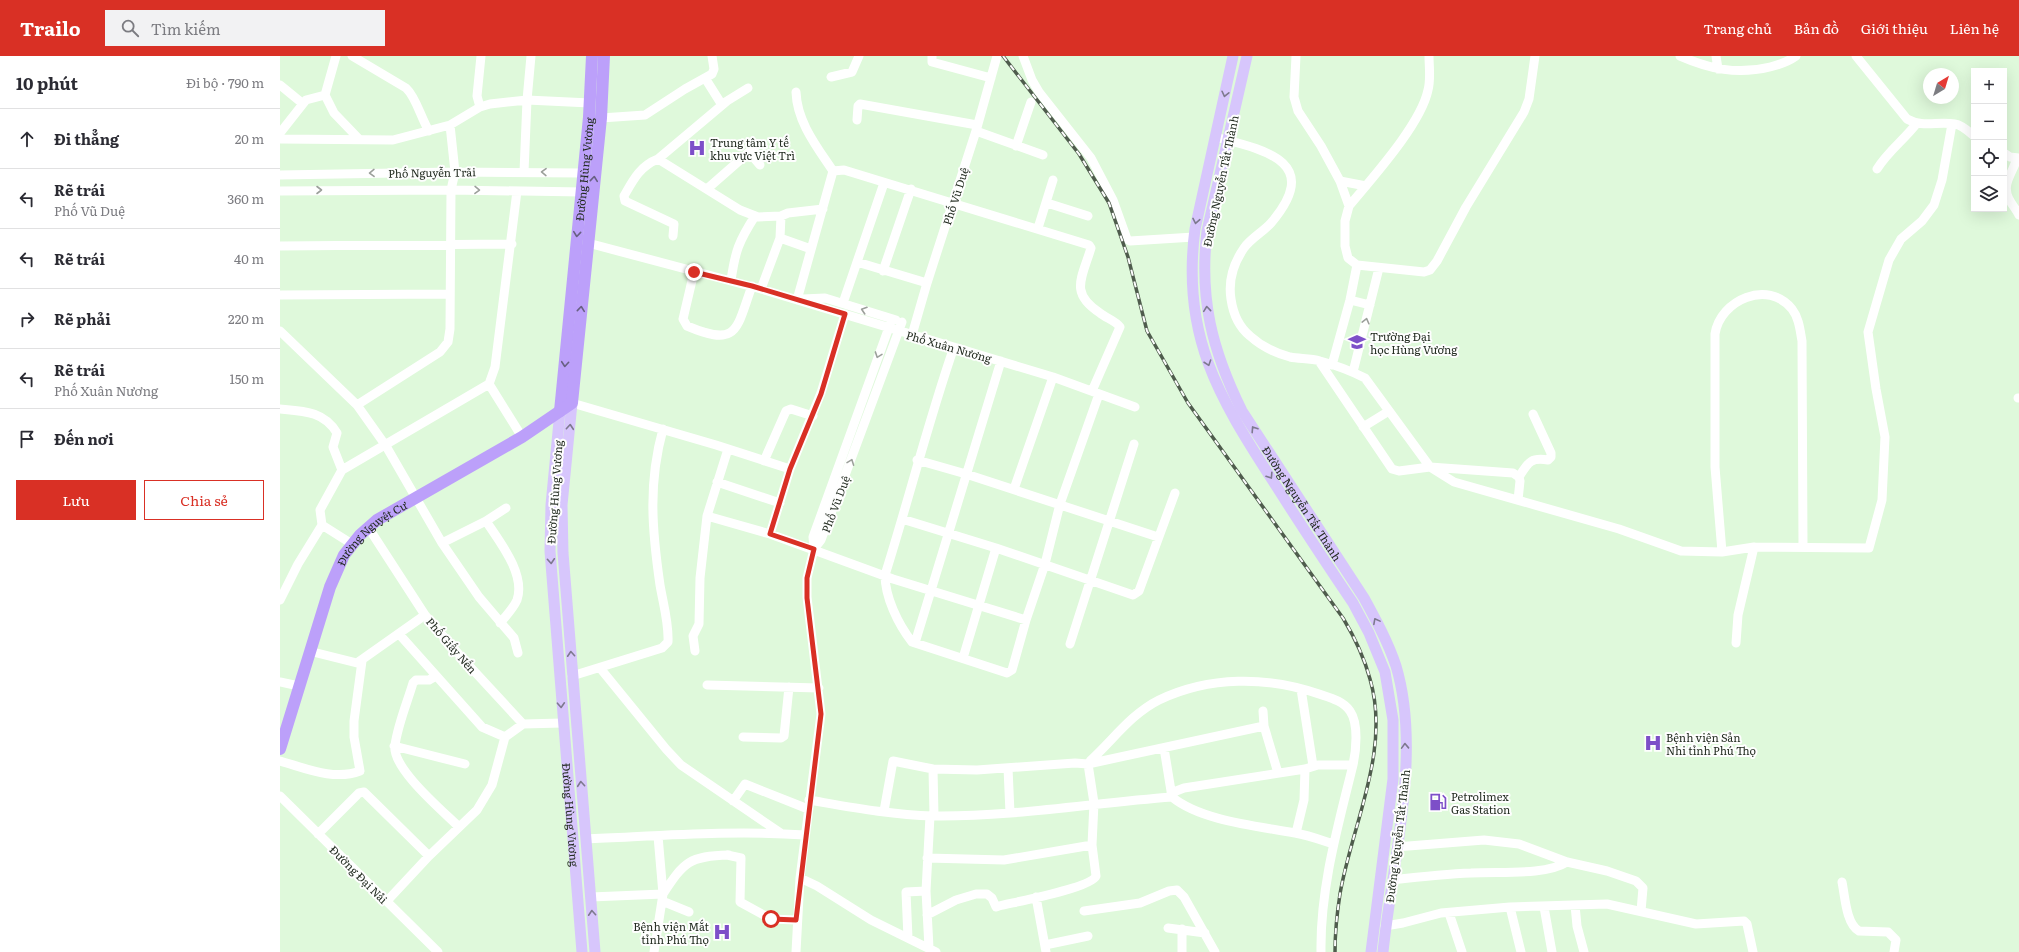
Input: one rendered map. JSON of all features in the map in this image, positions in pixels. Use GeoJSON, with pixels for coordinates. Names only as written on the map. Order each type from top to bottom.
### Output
{"type":"FeatureCollection","features":[{"type":"Feature","properties":{"kind":"highway","name":"Đường Hùng Vương"},"geometry":{"type":"LineString","coordinates":[[560,411],[584,173],[592,56]]}},
{"type":"Feature","properties":{"kind":"highway","name":"Đường Hùng Vương"},"geometry":{"type":"LineString","coordinates":[[572,403],[601,118],[604,56]]}},
{"type":"Feature","properties":{"kind":"highway","name":"Đường Nguyệt Cư"},"geometry":{"type":"LineString","coordinates":[[280,748],[283,731],[337,567],[352,544],[368,527],[415,497],[522,437],[572,403]]}},
{"type":"Feature","properties":{"kind":"main road","name":"Đường Nguyễn Tất Thành"},"geometry":{"type":"LineString","coordinates":[[1233,56],[1194,237],[1192,254],[1192,290],[1195,316],[1201,344],[1218,390],[1233,419],[1353,602],[1370,633],[1385,672],[1393,720],[1394,758],[1380,925],[1383,952]]}},
{"type":"Feature","properties":{"kind":"main road","name":"Đường Nguyễn Tất Thành"},"geometry":{"type":"LineString","coordinates":[[1247,56],[1210,217],[1204,256],[1207,317],[1216,350],[1230,387],[1246,418],[1364,598],[1380,628],[1396,666],[1403,708],[1406,759],[1405,781],[1392,880],[1371,952]]}},
{"type":"Feature","properties":{"kind":"main road"},"geometry":{"type":"LineString","coordinates":[[1218,390],[1230,387]]}},
{"type":"Feature","properties":{"kind":"main road","name":"Đường Hùng Vương"},"geometry":{"type":"LineString","coordinates":[[572,403],[562,504],[563,553],[595,952]]}},
{"type":"Feature","properties":{"kind":"main road","name":"Đường Hùng Vương"},"geometry":{"type":"LineString","coordinates":[[560,411],[551,505],[550,551],[582,952]]}},
{"type":"Feature","properties":{"kind":"main road"},"geometry":{"type":"LineString","coordinates":[[563,728],[577,733]]}},
{"type":"Feature","properties":{"kind":"street"},"geometry":{"type":"LineString","coordinates":[[336,56],[325,95],[334,112],[359,139]]}},
{"type":"Feature","properties":{"kind":"street"},"geometry":{"type":"LineString","coordinates":[[352,56],[406,88],[412,94],[420,115],[429,131]]}},
{"type":"Feature","properties":{"kind":"street"},"geometry":{"type":"LineString","coordinates":[[480,107],[477,96],[481,56]]}},
{"type":"Feature","properties":{"kind":"street"},"geometry":{"type":"LineString","coordinates":[[524,172],[527,100],[531,56]]}},
{"type":"Feature","properties":{"kind":"street"},"geometry":{"type":"LineString","coordinates":[[601,118],[645,115],[713,72],[712,56]]}},
{"type":"Feature","properties":{"kind":"street"},"geometry":{"type":"LineString","coordinates":[[831,77],[852,72],[859,56]]}},
{"type":"Feature","properties":{"kind":"street"},"geometry":{"type":"LineString","coordinates":[[932,56],[932,62],[991,78]]}},
{"type":"Feature","properties":{"kind":"street","name":"Phố Vũ Duệ"},"geometry":{"type":"LineString","coordinates":[[912,335],[927,282],[977,128],[997,56]]}},
{"type":"Feature","properties":{"kind":"street"},"geometry":{"type":"LineString","coordinates":[[1023,56],[1032,80],[1039,92],[1095,165],[1113,200],[1127,239],[1130,241],[1194,237]]}},
{"type":"Feature","properties":{"kind":"street"},"geometry":{"type":"LineString","coordinates":[[1296,56],[1294,97],[1298,111],[1321,146],[1340,181],[1349,206]]}},
{"type":"Feature","properties":{"kind":"street"},"geometry":{"type":"LineString","coordinates":[[1429,56],[1429,89],[1422,110],[1408,131],[1349,206],[1346,221],[1345,246],[1348,258],[1357,265],[1424,272],[1430,270],[1524,112],[1529,99],[1535,56]]}},
{"type":"Feature","properties":{"kind":"street"},"geometry":{"type":"LineString","coordinates":[[1680,56],[1704,66],[1718,69],[1753,71],[1777,65],[1796,56]]}},
{"type":"Feature","properties":{"kind":"street"},"geometry":{"type":"LineString","coordinates":[[1716,56],[1718,69]]}},
{"type":"Feature","properties":{"kind":"street"},"geometry":{"type":"LineString","coordinates":[[1856,56],[1907,119],[1917,123],[1952,124],[1966,129],[1971,133]]}},
{"type":"Feature","properties":{"kind":"street"},"geometry":{"type":"LineString","coordinates":[[705,78],[722,105]]}},
{"type":"Feature","properties":{"kind":"street"},"geometry":{"type":"LineString","coordinates":[[280,85],[302,103]]}},
{"type":"Feature","properties":{"kind":"street"},"geometry":{"type":"LineString","coordinates":[[674,236],[674,224],[643,211],[624,198],[639,171],[649,162],[658,158],[722,105],[748,88]]}},
{"type":"Feature","properties":{"kind":"street"},"geometry":{"type":"LineString","coordinates":[[796,92],[796,101],[807,133],[833,171],[797,300]]}},
{"type":"Feature","properties":{"kind":"street"},"geometry":{"type":"LineString","coordinates":[[280,133],[302,103],[306,100],[325,95]]}},
{"type":"Feature","properties":{"kind":"street"},"geometry":{"type":"LineString","coordinates":[[280,139],[393,140],[450,125],[480,107],[490,104],[527,100],[590,102]]}},
{"type":"Feature","properties":{"kind":"street"},"geometry":{"type":"LineString","coordinates":[[1016,146],[1031,102]]}},
{"type":"Feature","properties":{"kind":"street"},"geometry":{"type":"LineString","coordinates":[[857,120],[858,106],[860,104],[977,128],[1016,146],[1043,155]]}},
{"type":"Feature","properties":{"kind":"street"},"geometry":{"type":"LineString","coordinates":[[1877,169],[1886,154],[1908,135],[1917,123]]}},
{"type":"Feature","properties":{"kind":"street"},"geometry":{"type":"LineString","coordinates":[[1215,137],[1274,156],[1283,162],[1290,172],[1291,188],[1287,200],[1271,223],[1244,248],[1235,264],[1229,286],[1232,304],[1238,323],[1248,335],[1265,348],[1290,357],[1332,364],[1365,378],[1430,467],[1454,482],[1619,528],[1681,552],[1722,552],[1754,547],[1869,548],[1882,500],[1885,437],[1876,389],[1868,332],[1889,260],[1901,239],[1922,221],[1934,205],[1942,180],[1952,124]]}},
{"type":"Feature","properties":{"kind":"street"},"geometry":{"type":"LineString","coordinates":[[357,405],[445,348],[450,329],[451,190],[455,172],[450,125]]}},
{"type":"Feature","properties":{"kind":"street"},"geometry":{"type":"LineString","coordinates":[[707,188],[753,149],[760,165]]}},
{"type":"Feature","properties":{"kind":"street"},"geometry":{"type":"LineString","coordinates":[[2007,154],[2018,158],[2014,169],[2008,177],[2005,187],[2009,199],[2019,215]]}},
{"type":"Feature","properties":{"kind":"street"},"geometry":{"type":"LineString","coordinates":[[658,158],[740,210],[755,216],[781,216],[788,213],[823,209]]}},
{"type":"Feature","properties":{"kind":"street"},"geometry":{"type":"LineString","coordinates":[[833,171],[844,170],[884,183],[910,189],[1089,245],[1091,248],[1081,282],[1082,297],[1086,303],[1120,328],[1095,392],[1060,504],[1045,564],[1010,673],[915,643],[909,637],[892,605],[885,584],[885,575],[902,519],[917,460],[954,347]]}},
{"type":"Feature","properties":{"kind":"street","name":"Phố Nguyễn Trãi"},"geometry":{"type":"LineString","coordinates":[[280,175],[455,172],[584,173]]}},
{"type":"Feature","properties":{"kind":"street"},"geometry":{"type":"LineString","coordinates":[[1038,228],[1053,180]]}},
{"type":"Feature","properties":{"kind":"street"},"geometry":{"type":"LineString","coordinates":[[1340,181],[1366,186]]}},
{"type":"Feature","properties":{"kind":"street"},"geometry":{"type":"LineString","coordinates":[[843,303],[884,183]]}},
{"type":"Feature","properties":{"kind":"street"},"geometry":{"type":"LineString","coordinates":[[883,270],[910,189]]}},
{"type":"Feature","properties":{"kind":"street","name":"Phố Nguyễn Trãi"},"geometry":{"type":"LineString","coordinates":[[280,191],[451,190],[582,192]]}},
{"type":"Feature","properties":{"kind":"street"},"geometry":{"type":"LineString","coordinates":[[280,600],[298,564],[322,525],[320,510],[342,470],[386,446],[489,384],[495,367],[518,191]]}},
{"type":"Feature","properties":{"kind":"street"},"geometry":{"type":"LineString","coordinates":[[1047,203],[1088,216]]}},
{"type":"Feature","properties":{"kind":"street"},"geometry":{"type":"LineString","coordinates":[[731,281],[736,252],[741,238],[755,216]]}},
{"type":"Feature","properties":{"kind":"street"},"geometry":{"type":"LineString","coordinates":[[694,272],[683,319],[687,326],[707,335],[727,334],[736,328],[780,238],[781,216]]}},
{"type":"Feature","properties":{"kind":"street"},"geometry":{"type":"LineString","coordinates":[[780,238],[812,249]]}},
{"type":"Feature","properties":{"kind":"street","name":"Phố Xuân Nương"},"geometry":{"type":"LineString","coordinates":[[588,243],[756,287],[1054,377],[1135,407]]}},
{"type":"Feature","properties":{"kind":"street"},"geometry":{"type":"LineString","coordinates":[[280,246],[512,244]]}},
{"type":"Feature","properties":{"kind":"street"},"geometry":{"type":"LineString","coordinates":[[857,262],[927,282]]}},
{"type":"Feature","properties":{"kind":"street"},"geometry":{"type":"LineString","coordinates":[[1332,364],[1350,300],[1357,265]]}},
{"type":"Feature","properties":{"kind":"street"},"geometry":{"type":"LineString","coordinates":[[1353,372],[1379,268]]}},
{"type":"Feature","properties":{"kind":"street"},"geometry":{"type":"LineString","coordinates":[[280,295],[450,294]]}},
{"type":"Feature","properties":{"kind":"street"},"geometry":{"type":"LineString","coordinates":[[1722,552],[1715,467],[1716,325],[1725,310],[1736,302],[1758,294],[1771,295],[1782,300],[1792,309],[1799,323],[1802,341],[1803,547]]}},
{"type":"Feature","properties":{"kind":"street","name":"Phố Xuân Nương"},"geometry":{"type":"LineString","coordinates":[[797,300],[822,297],[915,326]]}},
{"type":"Feature","properties":{"kind":"street"},"geometry":{"type":"LineString","coordinates":[[1350,300],[1370,305]]}},
{"type":"Feature","properties":{"kind":"street"},"geometry":{"type":"LineString","coordinates":[[770,534],[790,469],[813,416],[845,314]]}},
{"type":"Feature","properties":{"kind":"street","name":"Phố Vũ Duệ"},"geometry":{"type":"LineString","coordinates":[[796,952],[796,920],[800,878],[820,728],[821,704],[807,598],[807,578],[814,549],[813,537],[892,319]]}},
{"type":"Feature","properties":{"kind":"street","name":"Phố Vũ Duệ"},"geometry":{"type":"LineString","coordinates":[[814,549],[820,540],[902,322]]}},
{"type":"Feature","properties":{"kind":"street"},"geometry":{"type":"LineString","coordinates":[[280,331],[357,405],[386,446],[442,543],[479,597],[514,638],[518,653]]}},
{"type":"Feature","properties":{"kind":"street"},"geometry":{"type":"LineString","coordinates":[[915,643],[1002,361]]}},
{"type":"Feature","properties":{"kind":"street"},"geometry":{"type":"LineString","coordinates":[[1319,361],[1392,469],[1399,471],[1430,467],[1513,473],[1519,477]]}},
{"type":"Feature","properties":{"kind":"street"},"geometry":{"type":"LineString","coordinates":[[1014,489],[1054,377]]}},
{"type":"Feature","properties":{"kind":"street"},"geometry":{"type":"LineString","coordinates":[[489,384],[522,437]]}},
{"type":"Feature","properties":{"kind":"street"},"geometry":{"type":"LineString","coordinates":[[572,403],[790,469]]}},
{"type":"Feature","properties":{"kind":"street"},"geometry":{"type":"LineString","coordinates":[[280,408],[316,414],[333,425],[337,433],[333,447],[342,470]]}},
{"type":"Feature","properties":{"kind":"street"},"geometry":{"type":"LineString","coordinates":[[764,461],[786,412],[791,409],[813,416]]}},
{"type":"Feature","properties":{"kind":"street"},"geometry":{"type":"LineString","coordinates":[[1363,427],[1389,411]]}},
{"type":"Feature","properties":{"kind":"street"},"geometry":{"type":"LineString","coordinates":[[1518,500],[1519,477],[1536,458],[1548,460],[1551,457],[1551,453],[1533,414]]}},
{"type":"Feature","properties":{"kind":"street"},"geometry":{"type":"LineString","coordinates":[[572,676],[662,648],[668,642],[653,516],[652,479],[662,429]]}},
{"type":"Feature","properties":{"kind":"street"},"geometry":{"type":"LineString","coordinates":[[1070,644],[1111,521],[1134,444]]}},
{"type":"Feature","properties":{"kind":"street"},"geometry":{"type":"LineString","coordinates":[[695,651],[693,636],[699,624],[700,578],[707,516],[728,449]]}},
{"type":"Feature","properties":{"kind":"street"},"geometry":{"type":"LineString","coordinates":[[917,460],[1014,489],[1158,537]]}},
{"type":"Feature","properties":{"kind":"street"},"geometry":{"type":"LineString","coordinates":[[717,482],[780,503]]}},
{"type":"Feature","properties":{"kind":"street"},"geometry":{"type":"LineString","coordinates":[[902,519],[1091,579],[1133,595],[1138,593],[1174,493]]}},
{"type":"Feature","properties":{"kind":"street"},"geometry":{"type":"LineString","coordinates":[[442,543],[486,521],[506,508]]}},
{"type":"Feature","properties":{"kind":"street"},"geometry":{"type":"LineString","coordinates":[[707,516],[770,534],[885,575],[1026,620]]}},
{"type":"Feature","properties":{"kind":"street"},"geometry":{"type":"LineString","coordinates":[[486,521],[509,557],[515,572],[517,585],[517,599],[512,609],[500,623]]}},
{"type":"Feature","properties":{"kind":"street"},"geometry":{"type":"LineString","coordinates":[[322,525],[352,544]]}},
{"type":"Feature","properties":{"kind":"street","name":"Phố Giấy Nến"},"geometry":{"type":"LineString","coordinates":[[368,527],[425,615],[462,658],[523,724]]}},
{"type":"Feature","properties":{"kind":"street"},"geometry":{"type":"LineString","coordinates":[[1736,643],[1738,615],[1754,547]]}},
{"type":"Feature","properties":{"kind":"street"},"geometry":{"type":"LineString","coordinates":[[963,658],[996,548]]}},
{"type":"Feature","properties":{"kind":"street"},"geometry":{"type":"LineString","coordinates":[[309,651],[353,663],[362,661],[425,615]]}},
{"type":"Feature","properties":{"kind":"street"},"geometry":{"type":"LineString","coordinates":[[399,634],[482,727],[505,737]]}},
{"type":"Feature","properties":{"kind":"street"},"geometry":{"type":"LineString","coordinates":[[280,761],[329,774],[339,775],[360,771],[354,737],[354,721],[362,661]]}},
{"type":"Feature","properties":{"kind":"street"},"geometry":{"type":"LineString","coordinates":[[600,668],[681,765],[782,834]]}},
{"type":"Feature","properties":{"kind":"street"},"geometry":{"type":"LineString","coordinates":[[436,676],[429,680],[416,680],[414,683],[394,746],[400,764],[408,776],[459,827]]}},
{"type":"Feature","properties":{"kind":"street"},"geometry":{"type":"LineString","coordinates":[[1088,764],[1132,718],[1153,704],[1175,693],[1198,686],[1248,680],[1271,682],[1301,689],[1339,701],[1350,712],[1354,720],[1356,746],[1353,765],[1333,844],[1322,912],[1321,952]]}},
{"type":"Feature","properties":{"kind":"street"},"geometry":{"type":"LineString","coordinates":[[280,682],[299,686]]}},
{"type":"Feature","properties":{"kind":"street"},"geometry":{"type":"LineString","coordinates":[[707,686],[819,688]]}},
{"type":"Feature","properties":{"kind":"street"},"geometry":{"type":"LineString","coordinates":[[743,737],[781,738],[784,736],[790,687]]}},
{"type":"Feature","properties":{"kind":"street"},"geometry":{"type":"LineString","coordinates":[[1296,833],[1304,800],[1309,767],[1301,689]]}},
{"type":"Feature","properties":{"kind":"street"},"geometry":{"type":"LineString","coordinates":[[1263,711],[1264,726],[1278,773]]}},
{"type":"Feature","properties":{"kind":"street"},"geometry":{"type":"LineString","coordinates":[[387,901],[429,856],[477,810],[492,785],[505,737],[523,724],[563,728]]}},
{"type":"Feature","properties":{"kind":"street"},"geometry":{"type":"LineString","coordinates":[[884,811],[893,761],[933,769],[977,770],[1076,763],[1088,764],[1264,726]]}},
{"type":"Feature","properties":{"kind":"street"},"geometry":{"type":"LineString","coordinates":[[394,746],[465,764]]}},
{"type":"Feature","properties":{"kind":"street"},"geometry":{"type":"LineString","coordinates":[[1164,748],[1171,795],[1180,804],[1249,826],[1296,833],[1333,844]]}},
{"type":"Feature","properties":{"kind":"street"},"geometry":{"type":"LineString","coordinates":[[927,915],[956,900],[976,894],[989,896],[996,907],[1065,891],[1094,880],[1096,876],[1092,845],[1094,803],[1088,764]]}},
{"type":"Feature","properties":{"kind":"street"},"geometry":{"type":"LineString","coordinates":[[733,801],[745,784],[809,805],[932,816],[1010,813],[1171,795],[1184,788],[1309,767],[1353,765]]}},
{"type":"Feature","properties":{"kind":"street"},"geometry":{"type":"LineString","coordinates":[[1008,768],[1010,813]]}},
{"type":"Feature","properties":{"kind":"street"},"geometry":{"type":"LineString","coordinates":[[932,950],[927,915],[926,891],[927,858],[932,816],[933,769]]}},
{"type":"Feature","properties":{"kind":"street"},"geometry":{"type":"LineString","coordinates":[[318,834],[359,793],[364,792],[369,795],[429,856]]}},
{"type":"Feature","properties":{"kind":"street","name":"Đường Đại Nải"},"geometry":{"type":"LineString","coordinates":[[280,796],[438,952]]}},
{"type":"Feature","properties":{"kind":"street"},"geometry":{"type":"LineString","coordinates":[[586,839],[658,836],[805,835]]}},
{"type":"Feature","properties":{"kind":"street"},"geometry":{"type":"LineString","coordinates":[[654,952],[662,898],[658,836]]}},
{"type":"Feature","properties":{"kind":"street"},"geometry":{"type":"LineString","coordinates":[[1396,847],[1484,840],[1519,844],[1567,862],[1607,871],[1641,884],[1643,888],[1641,911]]}},
{"type":"Feature","properties":{"kind":"street"},"geometry":{"type":"LineString","coordinates":[[927,858],[1004,860],[1092,845]]}},
{"type":"Feature","properties":{"kind":"street"},"geometry":{"type":"LineString","coordinates":[[662,898],[679,870],[693,859],[728,855],[741,858],[740,902],[771,919],[796,920]]}},
{"type":"Feature","properties":{"kind":"street"},"geometry":{"type":"LineString","coordinates":[[1392,880],[1469,873],[1540,870],[1562,865],[1567,862]]}},
{"type":"Feature","properties":{"kind":"street"},"geometry":{"type":"LineString","coordinates":[[800,878],[817,886],[859,914],[932,950]]}},
{"type":"Feature","properties":{"kind":"street"},"geometry":{"type":"LineString","coordinates":[[1842,882],[1850,919],[1856,929],[1860,931],[1888,932],[1896,940],[1894,952]]}},
{"type":"Feature","properties":{"kind":"street"},"geometry":{"type":"LineString","coordinates":[[1084,911],[1140,903],[1174,889],[1184,897],[1214,952]]}},
{"type":"Feature","properties":{"kind":"street"},"geometry":{"type":"LineString","coordinates":[[908,938],[906,892],[926,891]]}},
{"type":"Feature","properties":{"kind":"street"},"geometry":{"type":"LineString","coordinates":[[591,897],[662,898],[689,912]]}},
{"type":"Feature","properties":{"kind":"street"},"geometry":{"type":"LineString","coordinates":[[1036,897],[1045,948],[1088,936]]}},
{"type":"Feature","properties":{"kind":"street"},"geometry":{"type":"LineString","coordinates":[[1575,905],[1577,926],[1584,952]]}},
{"type":"Feature","properties":{"kind":"street"},"geometry":{"type":"LineString","coordinates":[[1380,925],[1403,923],[1441,913],[1510,907],[1617,905],[1696,924],[1744,921],[1747,924],[1753,952]]}},
{"type":"Feature","properties":{"kind":"street"},"geometry":{"type":"LineString","coordinates":[[1510,907],[1521,952]]}},
{"type":"Feature","properties":{"kind":"street"},"geometry":{"type":"LineString","coordinates":[[1544,907],[1552,952]]}},
{"type":"Feature","properties":{"kind":"street"},"geometry":{"type":"LineString","coordinates":[[1448,913],[1462,952]]}},
{"type":"Feature","properties":{"kind":"street"},"geometry":{"type":"LineString","coordinates":[[1168,928],[1205,933]]}},
{"type":"Feature","properties":{"kind":"street"},"geometry":{"type":"LineString","coordinates":[[1182,929],[1182,952]]}},
{"type":"Feature","properties":{"kind":"railway"},"geometry":{"type":"LineString","coordinates":[[1003,56],[1079,154],[1109,203],[1128,257],[1147,331],[1188,403],[1343,618],[1365,663],[1370,679],[1375,706],[1376,733],[1373,760],[1367,787],[1340,894],[1336,923],[1335,952]]}},
{"type":"Feature","properties":{"kind":"place","name":"Trung tâm Y tế khu vực Việt Trì"},"geometry":{"type":"Point","coordinates":[697,148]}},
{"type":"Feature","properties":{"kind":"place","name":"Trường Đại học Hùng Vương"},"geometry":{"type":"Point","coordinates":[1357,342]}},
{"type":"Feature","properties":{"kind":"place","name":"Bệnh viện Sản Nhi tỉnh Phú Thọ"},"geometry":{"type":"Point","coordinates":[1653,743]}},
{"type":"Feature","properties":{"kind":"place","name":"Petrolimex Gas Station"},"geometry":{"type":"Point","coordinates":[1438,802]}},
{"type":"Feature","properties":{"kind":"place","name":"Bệnh viện Mắt tỉnh Phú Thọ"},"geometry":{"type":"Point","coordinates":[722,932]}},
{"type":"Feature","properties":{"kind":"route"},"geometry":{"type":"LineString","coordinates":[[694,272],[752,286],[845,314],[821,394],[790,469],[770,534],[814,549],[807,578],[807,598],[811,640],[821,704],[818,741],[809,800],[796,920],[771,919]]}}]}
